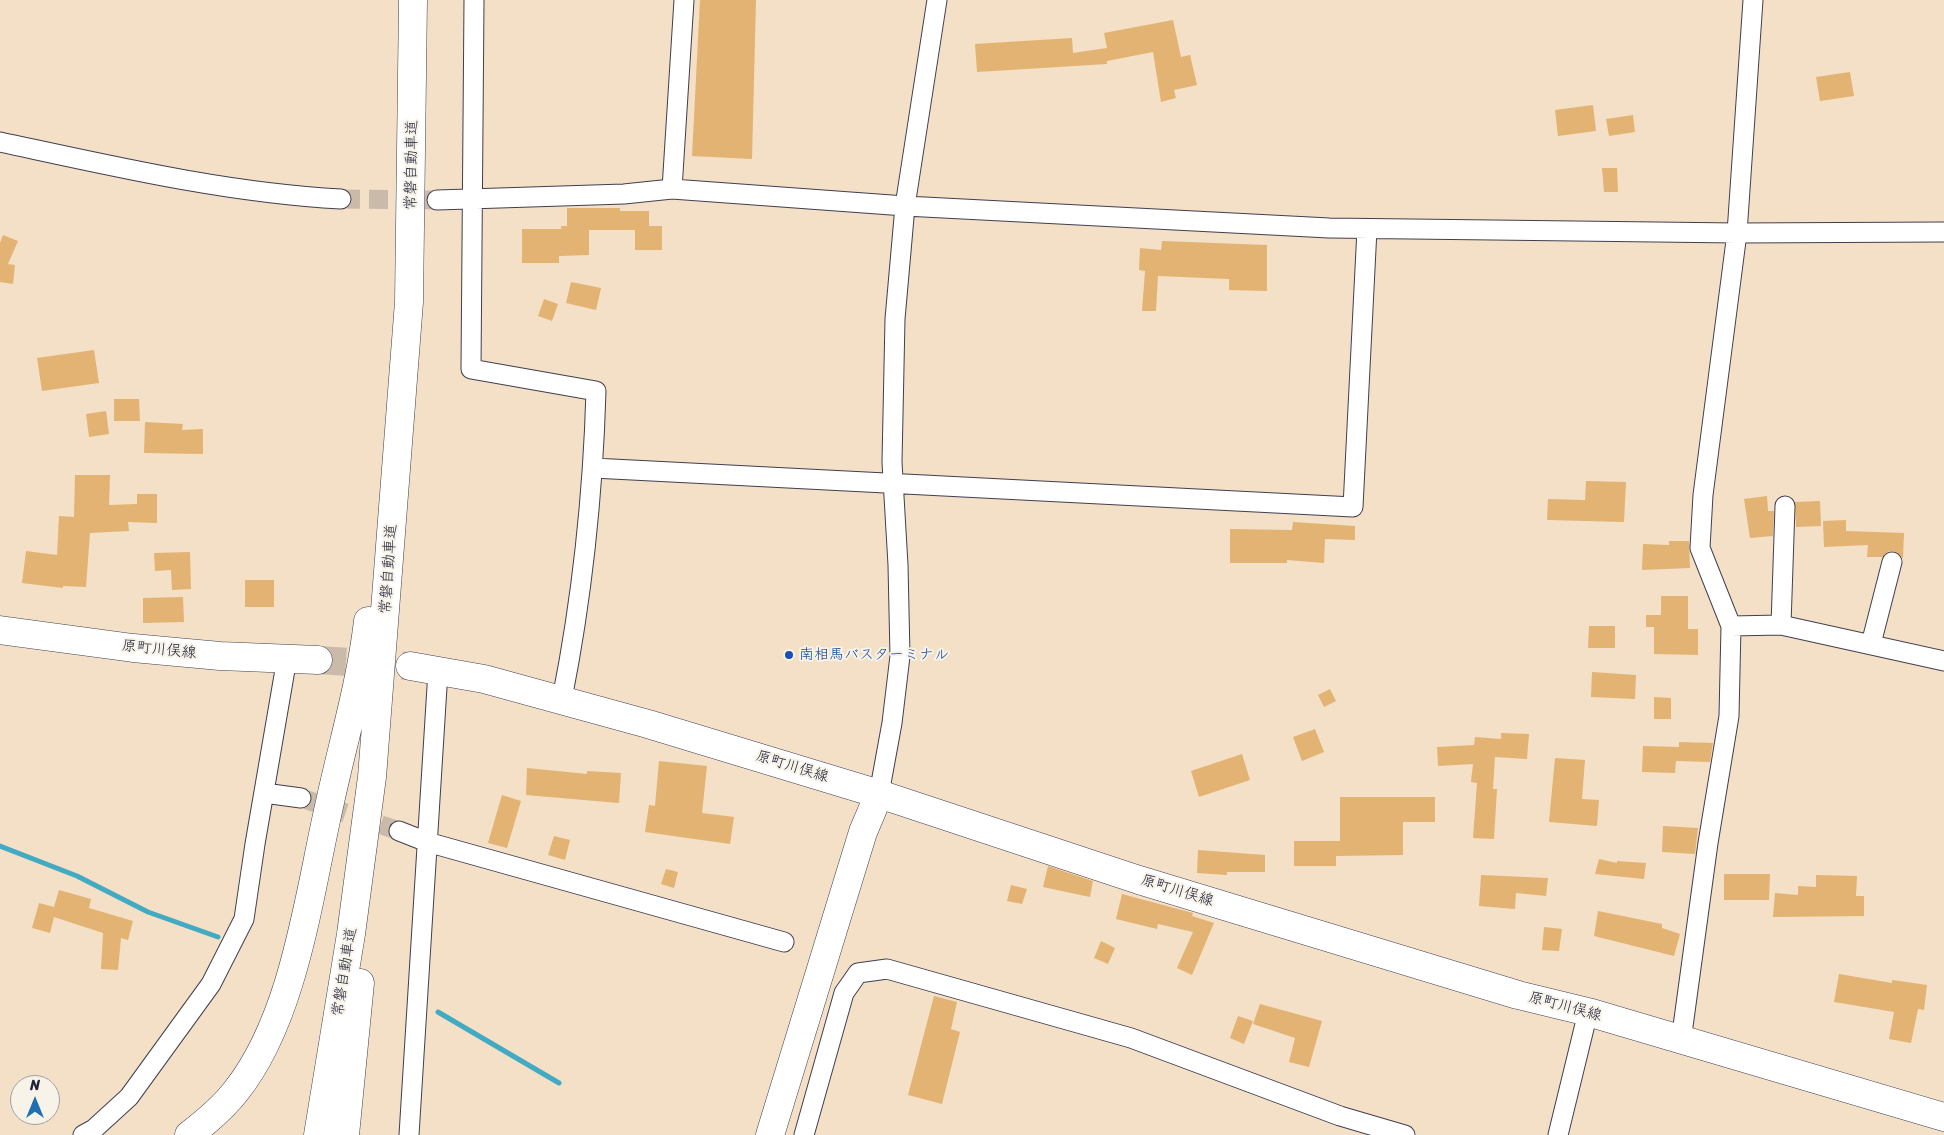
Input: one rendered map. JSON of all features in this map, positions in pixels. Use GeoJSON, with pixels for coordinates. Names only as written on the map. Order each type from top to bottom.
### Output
{"type":"FeatureCollection","features":[{"type":"Feature","properties":{"kind":"main road","name":"常磐自動車道"},"geometry":{"type":"LineString","coordinates":[[318,1135],[351,934],[372,776],[409,302],[413,0]]}},
{"type":"Feature","properties":{"kind":"main road"},"geometry":{"type":"LineString","coordinates":[[190,1135],[207,1122],[236,1092],[256,1062],[268,1038],[292,969],[366,641],[383,510],[394,381],[409,302]]}},
{"type":"Feature","properties":{"kind":"main road","name":"原町川俣線"},"geometry":{"type":"LineString","coordinates":[[0,630],[133,648],[220,656],[318,660]]}},
{"type":"Feature","properties":{"kind":"main road","name":"原町川俣線"},"geometry":{"type":"LineString","coordinates":[[410,666],[484,679],[562,699],[879,794],[1138,880],[1518,995],[1588,1012],[1681,1041],[1944,1117]]}},
{"type":"Feature","properties":{"kind":"main road"},"geometry":{"type":"LineString","coordinates":[[346,1135],[366,921],[372,776]]}},
{"type":"Feature","properties":{"kind":"main road"},"geometry":{"type":"LineString","coordinates":[[770,1135],[863,832],[879,794]]}},
{"type":"Feature","properties":{"kind":"main road"},"geometry":{"type":"LineString","coordinates":[[787,1135],[876,837],[879,794]]}},
{"type":"Feature","properties":{"kind":"street"},"geometry":{"type":"LineString","coordinates":[[474,0],[471,369],[596,391],[593,468],[575,634],[562,699]]}},
{"type":"Feature","properties":{"kind":"street"},"geometry":{"type":"LineString","coordinates":[[672,189],[684,0]]}},
{"type":"Feature","properties":{"kind":"street"},"geometry":{"type":"LineString","coordinates":[[879,794],[892,723],[900,656],[894,482],[895,319],[905,206],[937,0]]}},
{"type":"Feature","properties":{"kind":"street"},"geometry":{"type":"LineString","coordinates":[[1681,1041],[1708,842],[1729,716],[1731,626],[1700,548],[1703,495],[1737,233],[1753,0]]}},
{"type":"Feature","properties":{"kind":"street"},"geometry":{"type":"LineString","coordinates":[[0,142],[106,165],[284,196],[341,199]]}},
{"type":"Feature","properties":{"kind":"street"},"geometry":{"type":"LineString","coordinates":[[437,200],[624,194],[672,189],[905,206],[1367,229],[1737,233],[1944,232]]}},
{"type":"Feature","properties":{"kind":"street"},"geometry":{"type":"LineString","coordinates":[[593,468],[1353,507],[1367,229]]}},
{"type":"Feature","properties":{"kind":"street"},"geometry":{"type":"LineString","coordinates":[[1781,625],[1785,506]]}},
{"type":"Feature","properties":{"kind":"street"},"geometry":{"type":"LineString","coordinates":[[1871,644],[1892,562]]}},
{"type":"Feature","properties":{"kind":"street"},"geometry":{"type":"LineString","coordinates":[[1731,626],[1781,625],[1944,661]]}},
{"type":"Feature","properties":{"kind":"street"},"geometry":{"type":"LineString","coordinates":[[83,1135],[94,1129],[129,1097],[211,984],[244,919],[287,658]]}},
{"type":"Feature","properties":{"kind":"street"},"geometry":{"type":"LineString","coordinates":[[409,1135],[438,671]]}},
{"type":"Feature","properties":{"kind":"street"},"geometry":{"type":"LineString","coordinates":[[264,793],[301,798]]}},
{"type":"Feature","properties":{"kind":"street"},"geometry":{"type":"LineString","coordinates":[[399,831],[428,842],[784,942]]}},
{"type":"Feature","properties":{"kind":"street"},"geometry":{"type":"LineString","coordinates":[[804,1135],[844,993],[858,973],[887,969],[1131,1038],[1340,1116],[1405,1135]]}},
{"type":"Feature","properties":{"kind":"street"},"geometry":{"type":"LineString","coordinates":[[1558,1135],[1588,1012]]}},
{"type":"Feature","properties":{"kind":"building"},"geometry":{"type":"Polygon","coordinates":[[[700,0],[756,0],[752,159],[692,156],[700,0]]]}},
{"type":"Feature","properties":{"kind":"building"},"geometry":{"type":"Polygon","coordinates":[[[1173,20],[1181,57],[1190,55],[1197,85],[1174,90],[1176,98],[1161,102],[1153,52],[1107,61],[1107,64],[977,72],[975,44],[1072,38],[1073,53],[1107,48],[1104,33],[1173,20]]]}},
{"type":"Feature","properties":{"kind":"building"},"geometry":{"type":"Polygon","coordinates":[[[1850,72],[1854,96],[1820,101],[1816,77],[1850,72]]]}},
{"type":"Feature","properties":{"kind":"building"},"geometry":{"type":"Polygon","coordinates":[[[1593,105],[1596,131],[1558,136],[1555,110],[1593,105]]]}},
{"type":"Feature","properties":{"kind":"building"},"geometry":{"type":"Polygon","coordinates":[[[1633,115],[1635,132],[1609,136],[1606,119],[1633,115]]]}},
{"type":"Feature","properties":{"kind":"building"},"geometry":{"type":"Polygon","coordinates":[[[1602,168],[1617,168],[1618,192],[1604,192],[1602,168]]]}},
{"type":"Feature","properties":{"kind":"building"},"geometry":{"type":"Polygon","coordinates":[[[567,208],[620,208],[620,211],[649,211],[649,226],[662,226],[662,250],[635,250],[635,230],[589,230],[589,255],[559,256],[559,263],[522,263],[522,229],[561,229],[561,226],[567,226],[567,208]]]}},
{"type":"Feature","properties":{"kind":"building"},"geometry":{"type":"Polygon","coordinates":[[[3,235],[18,241],[8,264],[15,265],[13,284],[0,282],[0,243],[3,235]]]}},
{"type":"Feature","properties":{"kind":"building"},"geometry":{"type":"Polygon","coordinates":[[[1162,241],[1267,245],[1267,291],[1229,290],[1229,279],[1158,276],[1156,311],[1142,311],[1145,271],[1139,270],[1140,248],[1161,250],[1162,241]]]}},
{"type":"Feature","properties":{"kind":"building"},"geometry":{"type":"Polygon","coordinates":[[[571,282],[601,288],[596,310],[566,303],[571,282]]]}},
{"type":"Feature","properties":{"kind":"building"},"geometry":{"type":"Polygon","coordinates":[[[544,299],[558,304],[552,321],[538,316],[544,299]]]}},
{"type":"Feature","properties":{"kind":"building"},"geometry":{"type":"Polygon","coordinates":[[[94,350],[99,383],[42,391],[37,358],[94,350]]]}},
{"type":"Feature","properties":{"kind":"building"},"geometry":{"type":"Polygon","coordinates":[[[114,399],[139,399],[140,421],[114,421],[114,399]]]}},
{"type":"Feature","properties":{"kind":"building"},"geometry":{"type":"Polygon","coordinates":[[[106,411],[109,434],[89,437],[86,414],[106,411]]]}},
{"type":"Feature","properties":{"kind":"building"},"geometry":{"type":"Polygon","coordinates":[[[145,422],[183,424],[182,430],[203,429],[203,454],[144,453],[145,422]]]}},
{"type":"Feature","properties":{"kind":"building"},"geometry":{"type":"Polygon","coordinates":[[[75,475],[110,475],[109,505],[137,504],[137,494],[157,494],[157,523],[128,522],[129,531],[90,533],[86,587],[63,586],[63,588],[22,583],[26,551],[57,555],[59,516],[74,517],[75,475]]]}},
{"type":"Feature","properties":{"kind":"building"},"geometry":{"type":"Polygon","coordinates":[[[1586,481],[1626,482],[1624,522],[1547,520],[1548,499],[1585,500],[1586,481]]]}},
{"type":"Feature","properties":{"kind":"building"},"geometry":{"type":"Polygon","coordinates":[[[1767,496],[1768,511],[1774,511],[1773,536],[1750,538],[1744,499],[1767,496]]]}},
{"type":"Feature","properties":{"kind":"building"},"geometry":{"type":"Polygon","coordinates":[[[1820,501],[1821,526],[1796,527],[1795,502],[1820,501]]]}},
{"type":"Feature","properties":{"kind":"building"},"geometry":{"type":"Polygon","coordinates":[[[1846,520],[1846,531],[1904,533],[1903,558],[1894,551],[1889,551],[1882,557],[1867,557],[1868,545],[1824,547],[1823,521],[1846,520]]]}},
{"type":"Feature","properties":{"kind":"building"},"geometry":{"type":"Polygon","coordinates":[[[1293,522],[1355,526],[1355,540],[1325,539],[1324,563],[1287,560],[1287,563],[1230,563],[1230,529],[1292,530],[1293,522]]]}},
{"type":"Feature","properties":{"kind":"building"},"geometry":{"type":"Polygon","coordinates":[[[1669,541],[1689,541],[1690,568],[1642,570],[1643,544],[1669,545],[1669,541]]]}},
{"type":"Feature","properties":{"kind":"building"},"geometry":{"type":"Polygon","coordinates":[[[190,552],[191,589],[172,590],[171,570],[155,571],[154,553],[190,552]]]}},
{"type":"Feature","properties":{"kind":"building"},"geometry":{"type":"Polygon","coordinates":[[[245,580],[274,580],[274,607],[245,607],[245,580]]]}},
{"type":"Feature","properties":{"kind":"building"},"geometry":{"type":"Polygon","coordinates":[[[1661,596],[1688,596],[1688,629],[1698,629],[1698,655],[1654,654],[1654,627],[1646,627],[1646,615],[1661,615],[1661,596]]]}},
{"type":"Feature","properties":{"kind":"building"},"geometry":{"type":"Polygon","coordinates":[[[183,597],[184,622],[143,623],[143,598],[183,597]]]}},
{"type":"Feature","properties":{"kind":"building"},"geometry":{"type":"Polygon","coordinates":[[[1589,626],[1615,626],[1615,648],[1588,648],[1589,626]]]}},
{"type":"Feature","properties":{"kind":"building"},"geometry":{"type":"Polygon","coordinates":[[[1592,672],[1636,675],[1635,699],[1591,697],[1592,672]]]}},
{"type":"Feature","properties":{"kind":"building"},"geometry":{"type":"Polygon","coordinates":[[[1330,689],[1336,701],[1324,707],[1318,695],[1330,689]]]}},
{"type":"Feature","properties":{"kind":"building"},"geometry":{"type":"Polygon","coordinates":[[[1654,697],[1671,698],[1671,719],[1654,719],[1654,697]]]}},
{"type":"Feature","properties":{"kind":"building"},"geometry":{"type":"Polygon","coordinates":[[[1315,729],[1324,752],[1302,761],[1293,737],[1315,729]]]}},
{"type":"Feature","properties":{"kind":"building"},"geometry":{"type":"Polygon","coordinates":[[[1501,733],[1529,734],[1527,759],[1495,757],[1493,789],[1497,789],[1494,839],[1473,838],[1477,783],[1471,782],[1473,764],[1438,766],[1437,747],[1474,745],[1475,737],[1501,739],[1501,733]]]}},
{"type":"Feature","properties":{"kind":"building"},"geometry":{"type":"Polygon","coordinates":[[[1679,742],[1713,743],[1710,762],[1676,761],[1675,773],[1642,772],[1643,746],[1679,747],[1679,742]]]}},
{"type":"Feature","properties":{"kind":"building"},"geometry":{"type":"Polygon","coordinates":[[[1242,754],[1250,780],[1199,797],[1191,771],[1242,754]]]}},
{"type":"Feature","properties":{"kind":"building"},"geometry":{"type":"Polygon","coordinates":[[[1555,758],[1585,760],[1582,799],[1599,800],[1597,826],[1549,822],[1555,758]]]}},
{"type":"Feature","properties":{"kind":"building"},"geometry":{"type":"Polygon","coordinates":[[[659,761],[707,766],[702,813],[734,817],[730,844],[645,832],[649,805],[655,806],[659,761]]]}},
{"type":"Feature","properties":{"kind":"building"},"geometry":{"type":"Polygon","coordinates":[[[527,768],[587,774],[587,771],[621,773],[619,803],[526,795],[527,768]]]}},
{"type":"Feature","properties":{"kind":"building"},"geometry":{"type":"Polygon","coordinates":[[[502,795],[521,801],[507,848],[488,843],[502,795]]]}},
{"type":"Feature","properties":{"kind":"building"},"geometry":{"type":"Polygon","coordinates":[[[1340,797],[1435,797],[1435,822],[1403,822],[1403,855],[1336,856],[1336,866],[1294,866],[1294,841],[1340,841],[1340,797]]]}},
{"type":"Feature","properties":{"kind":"building"},"geometry":{"type":"Polygon","coordinates":[[[1663,826],[1698,828],[1695,854],[1662,852],[1663,826]]]}},
{"type":"Feature","properties":{"kind":"building"},"geometry":{"type":"Polygon","coordinates":[[[554,836],[570,840],[565,860],[548,855],[554,836]]]}},
{"type":"Feature","properties":{"kind":"building"},"geometry":{"type":"Polygon","coordinates":[[[1198,850],[1265,855],[1265,872],[1227,872],[1227,875],[1197,873],[1198,850]]]}},
{"type":"Feature","properties":{"kind":"building"},"geometry":{"type":"Polygon","coordinates":[[[1599,859],[1617,863],[1617,861],[1646,863],[1644,879],[1595,874],[1599,859]]]}},
{"type":"Feature","properties":{"kind":"building"},"geometry":{"type":"Polygon","coordinates":[[[1048,866],[1093,881],[1090,897],[1043,887],[1048,866]]]}},
{"type":"Feature","properties":{"kind":"building"},"geometry":{"type":"Polygon","coordinates":[[[666,869],[678,872],[674,888],[661,884],[666,869]]]}},
{"type":"Feature","properties":{"kind":"building"},"geometry":{"type":"Polygon","coordinates":[[[1724,874],[1770,874],[1769,900],[1724,900],[1724,874]]]}},
{"type":"Feature","properties":{"kind":"building"},"geometry":{"type":"Polygon","coordinates":[[[1481,875],[1548,878],[1546,896],[1516,893],[1515,909],[1479,906],[1481,875]]]}},
{"type":"Feature","properties":{"kind":"building"},"geometry":{"type":"Polygon","coordinates":[[[1816,875],[1857,876],[1856,896],[1864,896],[1864,916],[1773,917],[1775,893],[1798,895],[1798,886],[1816,887],[1816,875]]]}},
{"type":"Feature","properties":{"kind":"building"},"geometry":{"type":"Polygon","coordinates":[[[1011,885],[1027,889],[1022,904],[1007,901],[1011,885]]]}},
{"type":"Feature","properties":{"kind":"building"},"geometry":{"type":"Polygon","coordinates":[[[59,890],[91,899],[89,908],[133,921],[128,940],[121,938],[118,970],[101,969],[103,933],[54,917],[50,933],[32,928],[39,903],[54,907],[59,890]]]}},
{"type":"Feature","properties":{"kind":"building"},"geometry":{"type":"Polygon","coordinates":[[[1122,894],[1193,913],[1192,916],[1214,923],[1192,975],[1177,968],[1193,932],[1158,924],[1157,929],[1116,919],[1122,894]]]}},
{"type":"Feature","properties":{"kind":"building"},"geometry":{"type":"Polygon","coordinates":[[[1598,911],[1662,924],[1662,928],[1680,934],[1674,956],[1594,936],[1598,911]]]}},
{"type":"Feature","properties":{"kind":"building"},"geometry":{"type":"Polygon","coordinates":[[[1544,927],[1562,929],[1559,951],[1542,950],[1544,927]]]}},
{"type":"Feature","properties":{"kind":"building"},"geometry":{"type":"Polygon","coordinates":[[[1101,941],[1115,948],[1108,964],[1094,958],[1101,941]]]}},
{"type":"Feature","properties":{"kind":"building"},"geometry":{"type":"Polygon","coordinates":[[[1839,974],[1892,983],[1892,980],[1927,985],[1924,1010],[1918,1009],[1911,1043],[1889,1039],[1894,1012],[1834,1002],[1839,974]]]}},
{"type":"Feature","properties":{"kind":"building"},"geometry":{"type":"Polygon","coordinates":[[[934,996],[957,1002],[951,1029],[960,1032],[942,1104],[908,1095],[934,996]]]}},
{"type":"Feature","properties":{"kind":"building"},"geometry":{"type":"Polygon","coordinates":[[[1260,1004],[1322,1021],[1309,1067],[1289,1062],[1295,1038],[1253,1024],[1260,1004]]]}},
{"type":"Feature","properties":{"kind":"building"},"geometry":{"type":"Polygon","coordinates":[[[1238,1016],[1253,1021],[1244,1044],[1230,1038],[1238,1016]]]}},
{"type":"Feature","properties":{"kind":"waterway"},"geometry":{"type":"LineString","coordinates":[[0,846],[77,876],[148,912],[218,937]]}},
{"type":"Feature","properties":{"kind":"waterway"},"geometry":{"type":"LineString","coordinates":[[438,1012],[559,1083]]}},
{"type":"Feature","properties":{"kind":"tunnel"},"geometry":{"type":"LineString","coordinates":[[341,199],[437,200]]}},
{"type":"Feature","properties":{"kind":"tunnel"},"geometry":{"type":"LineString","coordinates":[[318,660],[410,666]]}},
{"type":"Feature","properties":{"kind":"tunnel"},"geometry":{"type":"LineString","coordinates":[[301,798],[399,831]]}},
{"type":"Feature","properties":{"kind":"place","name":"南相馬バスターミナル"},"geometry":{"type":"Point","coordinates":[789,655]}}]}
